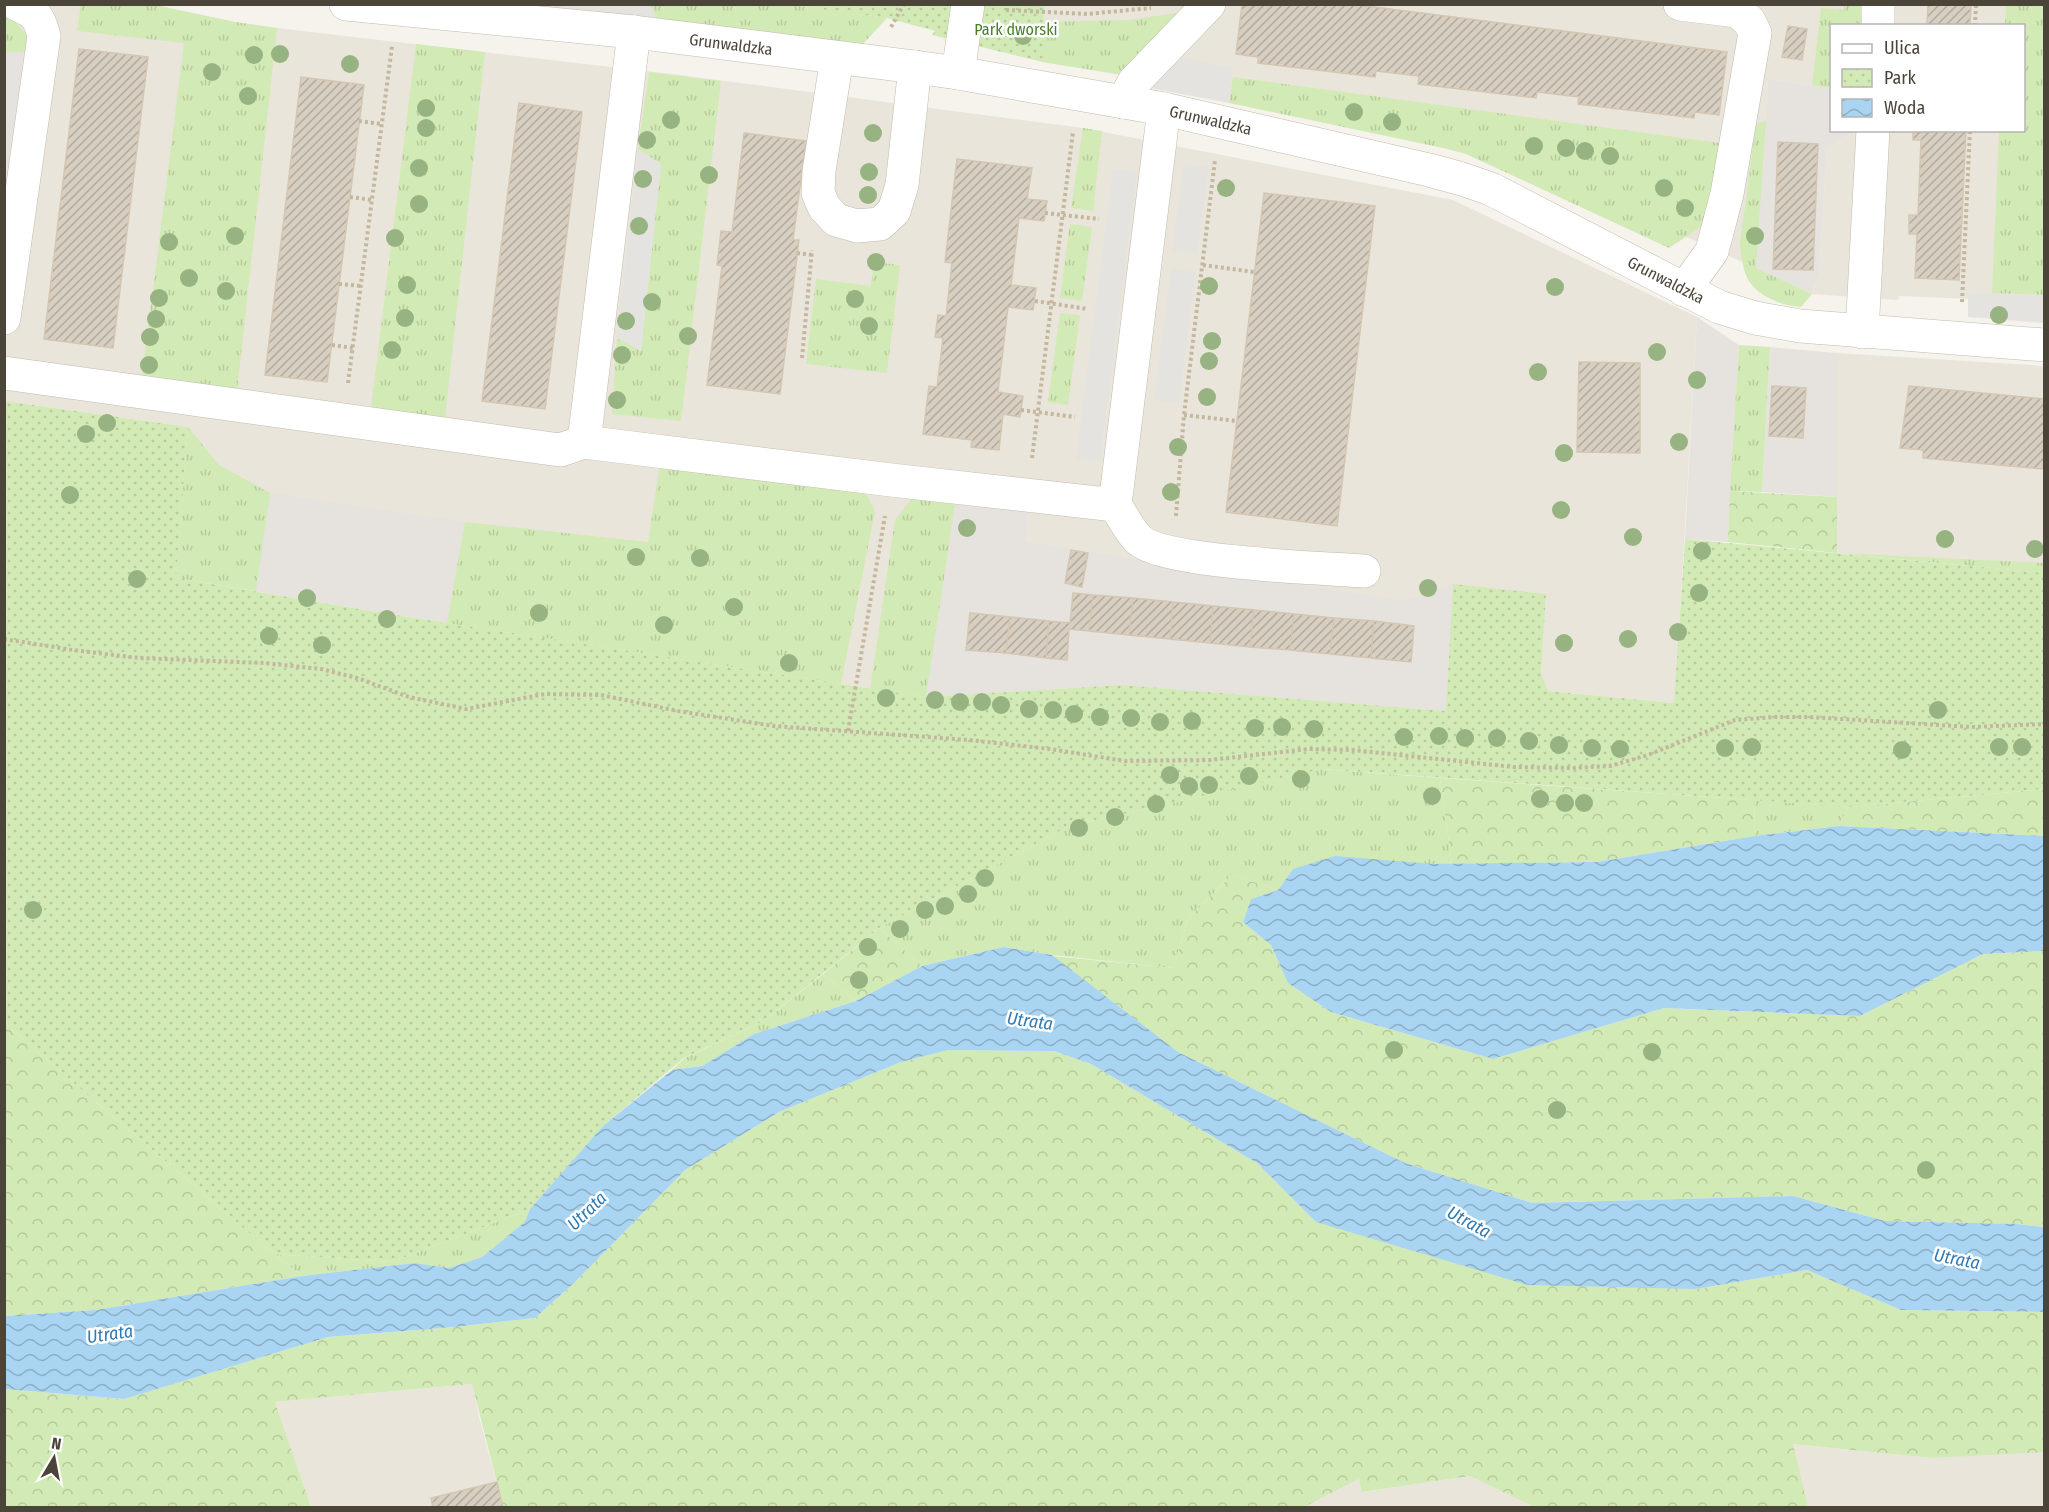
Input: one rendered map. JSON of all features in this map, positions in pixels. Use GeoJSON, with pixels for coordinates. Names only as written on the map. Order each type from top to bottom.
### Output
{"type":"FeatureCollection","features":[{"type":"Feature","properties":{"kind":"street"},"geometry":{"type":"LineString","coordinates":[[4,318],[44,36],[40,20],[27,9],[16,4]]}},
{"type":"Feature","properties":{"kind":"street","name":"Grunwaldzka"},"geometry":{"type":"LineString","coordinates":[[346,4],[633,32],[958,73],[1164,109],[1429,170],[1491,189],[1684,290],[1719,307],[1755,318],[1800,326],[1862,332],[2044,345]]}},
{"type":"Feature","properties":{"kind":"street"},"geometry":{"type":"LineString","coordinates":[[958,73],[968,4]]}},
{"type":"Feature","properties":{"kind":"street"},"geometry":{"type":"LineString","coordinates":[[1123,102],[1134,82],[1209,4]]}},
{"type":"Feature","properties":{"kind":"street"},"geometry":{"type":"LineString","coordinates":[[1680,4],[1737,11],[1749,21],[1755,33],[1727,194],[1712,251],[1684,290]]}},
{"type":"Feature","properties":{"kind":"street"},"geometry":{"type":"LineString","coordinates":[[1878,4],[1878,24]]}},
{"type":"Feature","properties":{"kind":"street"},"geometry":{"type":"LineString","coordinates":[[584,442],[633,32]]}},
{"type":"Feature","properties":{"kind":"street"},"geometry":{"type":"LineString","coordinates":[[837,58],[819,171],[818,193],[824,207],[836,220],[856,226],[880,224],[894,211],[902,185],[915,68]]}},
{"type":"Feature","properties":{"kind":"street"},"geometry":{"type":"LineString","coordinates":[[1164,109],[1115,505],[1138,540],[1170,553],[1212,559],[1364,571]]}},
{"type":"Feature","properties":{"kind":"street"},"geometry":{"type":"LineString","coordinates":[[1862,332],[1873,132]]}},
{"type":"Feature","properties":{"kind":"street"},"geometry":{"type":"LineString","coordinates":[[4,373],[560,450],[584,442],[1115,505]]}},
{"type":"Feature","properties":{"kind":"path"},"geometry":{"type":"LineString","coordinates":[[1975,24],[1976,4]]}},
{"type":"Feature","properties":{"kind":"path"},"geometry":{"type":"LineString","coordinates":[[1004,10],[1087,14],[1152,8]]}},
{"type":"Feature","properties":{"kind":"path"},"geometry":{"type":"LineString","coordinates":[[344,420],[393,44]]}},
{"type":"Feature","properties":{"kind":"path"},"geometry":{"type":"LineString","coordinates":[[359,122],[382,124]]}},
{"type":"Feature","properties":{"kind":"path"},"geometry":{"type":"LineString","coordinates":[[1028,495],[1073,130]]}},
{"type":"Feature","properties":{"kind":"path"},"geometry":{"type":"LineString","coordinates":[[1960,339],[1970,132]]}},
{"type":"Feature","properties":{"kind":"path"},"geometry":{"type":"LineString","coordinates":[[1176,520],[1184,415],[1215,159]]}},
{"type":"Feature","properties":{"kind":"path"},"geometry":{"type":"LineString","coordinates":[[350,196],[372,200]]}},
{"type":"Feature","properties":{"kind":"path"},"geometry":{"type":"LineString","coordinates":[[802,358],[815,224],[824,207]]}},
{"type":"Feature","properties":{"kind":"path"},"geometry":{"type":"LineString","coordinates":[[1045,213],[1099,219]]}},
{"type":"Feature","properties":{"kind":"path"},"geometry":{"type":"LineString","coordinates":[[797,253],[812,255]]}},
{"type":"Feature","properties":{"kind":"path"},"geometry":{"type":"LineString","coordinates":[[1203,265],[1254,272]]}},
{"type":"Feature","properties":{"kind":"path"},"geometry":{"type":"LineString","coordinates":[[339,284],[361,286]]}},
{"type":"Feature","properties":{"kind":"path"},"geometry":{"type":"LineString","coordinates":[[1035,301],[1088,309]]}},
{"type":"Feature","properties":{"kind":"path"},"geometry":{"type":"LineString","coordinates":[[332,345],[353,348]]}},
{"type":"Feature","properties":{"kind":"path"},"geometry":{"type":"LineString","coordinates":[[1021,410],[1075,417]]}},
{"type":"Feature","properties":{"kind":"path"},"geometry":{"type":"LineString","coordinates":[[1184,415],[1237,421]]}},
{"type":"Feature","properties":{"kind":"path"},"geometry":{"type":"LineString","coordinates":[[848,731],[891,480]]}},
{"type":"Feature","properties":{"kind":"path"},"geometry":{"type":"LineString","coordinates":[[4,639],[139,658],[264,663],[321,669],[357,678],[409,697],[466,709],[545,694],[601,695],[678,711],[774,726],[1016,745],[1125,761],[1200,761],[1319,750],[1352,750],[1514,767],[1571,768],[1610,766],[1648,755],[1735,720],[1798,717],[1972,727],[2044,724]]}},
{"type":"Feature","properties":{"kind":"shaded area"},"geometry":{"type":"Polygon","coordinates":[[[5,5],[155,5],[235,22],[277,28],[672,74],[1083,128],[1453,200],[1697,317],[1675,703],[1548,691],[1541,674],[1546,594],[1446,711],[1122,685],[926,697],[383,613],[176,578],[188,427],[5,401],[5,5]]]}},
{"type":"Feature","properties":{"kind":"shaded area"},"geometry":{"type":"Polygon","coordinates":[[[531,5],[651,5],[657,20],[531,5]]]}},
{"type":"Feature","properties":{"kind":"shaded area"},"geometry":{"type":"Polygon","coordinates":[[[1044,5],[2044,5],[2044,302],[1899,296],[1898,300],[1812,294],[1819,275],[1827,148],[1852,132],[2025,132],[2025,24],[1830,24],[1830,88],[1768,79],[1756,268],[1473,142],[1155,81],[1043,62],[1044,5]]]}},
{"type":"Feature","properties":{"kind":"shaded area"},"geometry":{"type":"Polygon","coordinates":[[[28,51],[15,164],[5,164],[4,53],[28,51]]]}},
{"type":"Feature","properties":{"kind":"shaded area"},"geometry":{"type":"Polygon","coordinates":[[[1175,56],[1233,68],[1229,103],[1150,88],[1175,56]]]}},
{"type":"Feature","properties":{"kind":"shaded area"},"geometry":{"type":"Polygon","coordinates":[[[1768,79],[1830,88],[1830,132],[1852,132],[1827,148],[1819,275],[1812,294],[1756,268],[1768,79]]]}},
{"type":"Feature","properties":{"kind":"shaded area"},"geometry":{"type":"Polygon","coordinates":[[[638,149],[661,164],[641,351],[617,338],[638,149]]]}},
{"type":"Feature","properties":{"kind":"shaded area"},"geometry":{"type":"Polygon","coordinates":[[[1184,164],[1209,167],[1197,253],[1172,250],[1184,164]]]}},
{"type":"Feature","properties":{"kind":"shaded area"},"geometry":{"type":"Polygon","coordinates":[[[1113,169],[1137,172],[1100,461],[1076,458],[1113,169]]]}},
{"type":"Feature","properties":{"kind":"shaded area"},"geometry":{"type":"Polygon","coordinates":[[[1171,269],[1196,272],[1179,403],[1154,400],[1171,269]]]}},
{"type":"Feature","properties":{"kind":"shaded area"},"geometry":{"type":"Polygon","coordinates":[[[1968,293],[2044,295],[2044,323],[1968,317],[1968,293]]]}},
{"type":"Feature","properties":{"kind":"shaded area"},"geometry":{"type":"Polygon","coordinates":[[[1697,317],[1739,345],[1728,542],[1685,539],[1697,317]]]}},
{"type":"Feature","properties":{"kind":"shaded area"},"geometry":{"type":"Polygon","coordinates":[[[1770,347],[1837,353],[1837,497],[1762,492],[1770,347]]]}},
{"type":"Feature","properties":{"kind":"shaded area"},"geometry":{"type":"Polygon","coordinates":[[[1837,353],[2044,366],[2044,573],[1837,553],[1837,353]]]}},
{"type":"Feature","properties":{"kind":"shaded area"},"geometry":{"type":"Polygon","coordinates":[[[270,493],[465,522],[447,623],[256,591],[270,493]]]}},
{"type":"Feature","properties":{"kind":"shaded area"},"geometry":{"type":"Polygon","coordinates":[[[956,497],[1028,507],[1026,542],[1405,601],[1453,584],[1446,711],[1122,685],[926,697],[956,497]]]}},
{"type":"Feature","properties":{"kind":"shaded area"},"geometry":{"type":"Polygon","coordinates":[[[473,1384],[478,1413],[503,1507],[311,1507],[275,1402],[473,1384]]]}},
{"type":"Feature","properties":{"kind":"shaded area"},"geometry":{"type":"Polygon","coordinates":[[[1792,1444],[1932,1458],[2044,1449],[2044,1507],[1808,1507],[1792,1444]]]}},
{"type":"Feature","properties":{"kind":"shaded area"},"geometry":{"type":"Polygon","coordinates":[[[1470,1476],[1534,1507],[1302,1508],[1359,1479],[1363,1492],[1470,1476]]]}},
{"type":"Feature","properties":{"kind":"green space"},"geometry":{"type":"Polygon","coordinates":[[[81,4],[155,5],[235,22],[277,28],[237,391],[142,377],[184,43],[77,31],[81,4]]]}},
{"type":"Feature","properties":{"kind":"green space"},"geometry":{"type":"Polygon","coordinates":[[[791,4],[887,18],[863,44],[657,20],[651,5],[791,4]]]}},
{"type":"Feature","properties":{"kind":"green space","name":"Park dworski"},"geometry":{"type":"Polygon","coordinates":[[[791,5],[1044,5],[1043,62],[932,35],[935,31],[887,18],[791,5]]]}},
{"type":"Feature","properties":{"kind":"green space"},"geometry":{"type":"Polygon","coordinates":[[[1844,5],[1868,5],[1869,24],[1830,24],[1830,88],[1812,85],[1821,8],[1844,10],[1844,5]]]}},
{"type":"Feature","properties":{"kind":"green space"},"geometry":{"type":"Polygon","coordinates":[[[2006,5],[2044,5],[2044,295],[1992,293],[1999,132],[2025,132],[2025,24],[2005,24],[2006,5]]]}},
{"type":"Feature","properties":{"kind":"green space"},"geometry":{"type":"Polygon","coordinates":[[[1184,12],[1118,74],[1043,62],[1043,22],[1128,20],[1184,12]]]}},
{"type":"Feature","properties":{"kind":"green space"},"geometry":{"type":"Polygon","coordinates":[[[4,15],[9,16],[27,35],[28,51],[5,53],[4,15]]]}},
{"type":"Feature","properties":{"kind":"green space"},"geometry":{"type":"Polygon","coordinates":[[[416,44],[485,52],[445,418],[371,408],[416,44]]]}},
{"type":"Feature","properties":{"kind":"green space"},"geometry":{"type":"Polygon","coordinates":[[[649,72],[721,81],[681,421],[612,414],[617,338],[641,350],[661,164],[638,149],[649,72]]]}},
{"type":"Feature","properties":{"kind":"green space"},"geometry":{"type":"Polygon","coordinates":[[[1233,77],[1727,144],[1713,219],[1669,248],[1466,154],[1229,103],[1233,77]]]}},
{"type":"Feature","properties":{"kind":"green space"},"geometry":{"type":"Polygon","coordinates":[[[1766,120],[1756,268],[1812,294],[1801,307],[1781,303],[1754,288],[1746,276],[1742,261],[1740,243],[1756,125],[1766,120]]]}},
{"type":"Feature","properties":{"kind":"green space"},"geometry":{"type":"Polygon","coordinates":[[[1083,128],[1102,131],[1093,211],[1071,208],[1083,128]]]}},
{"type":"Feature","properties":{"kind":"green space"},"geometry":{"type":"Polygon","coordinates":[[[1070,224],[1092,227],[1082,301],[1060,298],[1070,224]]]}},
{"type":"Feature","properties":{"kind":"green space"},"geometry":{"type":"Polygon","coordinates":[[[874,262],[900,265],[887,373],[806,364],[816,279],[871,286],[874,262]]]}},
{"type":"Feature","properties":{"kind":"green space"},"geometry":{"type":"Polygon","coordinates":[[[1060,313],[1080,315],[1068,405],[1048,402],[1060,313]]]}},
{"type":"Feature","properties":{"kind":"green space"},"geometry":{"type":"Polygon","coordinates":[[[1739,345],[1770,347],[1762,492],[1730,491],[1739,345]]]}},
{"type":"Feature","properties":{"kind":"green space"},"geometry":{"type":"Polygon","coordinates":[[[5,401],[188,427],[176,578],[383,613],[926,697],[1122,685],[1446,711],[1453,584],[1546,594],[1541,674],[1548,691],[1674,703],[1685,539],[2044,573],[2044,789],[1848,807],[1322,769],[1069,826],[879,928],[765,1020],[684,1058],[603,1126],[530,1209],[392,1262],[274,1254],[5,1024],[5,401]]]}},
{"type":"Feature","properties":{"kind":"green space"},"geometry":{"type":"Polygon","coordinates":[[[188,427],[219,465],[270,493],[256,591],[176,578],[188,427]]]}},
{"type":"Feature","properties":{"kind":"green space"},"geometry":{"type":"Polygon","coordinates":[[[660,463],[862,486],[875,511],[841,684],[447,623],[465,522],[648,542],[660,463]]]}},
{"type":"Feature","properties":{"kind":"green space"},"geometry":{"type":"Polygon","coordinates":[[[1730,491],[1837,497],[1837,553],[1728,542],[1730,491]]]}},
{"type":"Feature","properties":{"kind":"green space"},"geometry":{"type":"Polygon","coordinates":[[[915,494],[956,497],[926,697],[870,689],[895,520],[915,494]]]}},
{"type":"Feature","properties":{"kind":"green space"},"geometry":{"type":"Polygon","coordinates":[[[1837,553],[2044,563],[2044,573],[1837,553]]]}},
{"type":"Feature","properties":{"kind":"green space"},"geometry":{"type":"Polygon","coordinates":[[[1321,769],[1440,778],[1452,864],[1293,869],[1278,890],[1232,875],[1188,919],[1173,968],[1052,955],[1004,947],[922,966],[879,928],[1069,826],[1321,769]]]}},
{"type":"Feature","properties":{"kind":"green space"},"geometry":{"type":"Polygon","coordinates":[[[1440,778],[1754,800],[1755,836],[1597,862],[1452,864],[1440,778]]]}},
{"type":"Feature","properties":{"kind":"green space"},"geometry":{"type":"Polygon","coordinates":[[[2044,789],[2044,836],[1839,826],[1848,807],[2044,789]]]}},
{"type":"Feature","properties":{"kind":"green space"},"geometry":{"type":"Polygon","coordinates":[[[1754,800],[1848,807],[1839,826],[1755,836],[1754,800]]]}},
{"type":"Feature","properties":{"kind":"green space"},"geometry":{"type":"Polygon","coordinates":[[[1232,875],[1278,890],[1251,899],[1243,922],[1271,945],[1288,983],[1331,1012],[1493,1059],[1664,1008],[1860,1016],[1983,954],[2044,951],[2044,1227],[2016,1224],[1885,1221],[1793,1196],[1532,1203],[1405,1163],[1178,1052],[1052,956],[1173,968],[1188,919],[1232,875]]]}},
{"type":"Feature","properties":{"kind":"green space"},"geometry":{"type":"Polygon","coordinates":[[[879,928],[922,966],[856,1001],[823,974],[879,928]]]}},
{"type":"Feature","properties":{"kind":"green space"},"geometry":{"type":"Polygon","coordinates":[[[823,974],[856,1001],[754,1034],[702,1066],[672,1070],[685,1058],[765,1020],[823,974]]]}},
{"type":"Feature","properties":{"kind":"green space"},"geometry":{"type":"Polygon","coordinates":[[[5,1024],[302,1276],[96,1310],[5,1316],[5,1024]]]}},
{"type":"Feature","properties":{"kind":"green space"},"geometry":{"type":"Polygon","coordinates":[[[948,1050],[1054,1051],[1091,1064],[1257,1163],[1316,1222],[1696,1289],[1807,1270],[1901,1310],[2044,1312],[2044,1452],[1932,1458],[1793,1444],[1808,1507],[1534,1507],[1470,1476],[1362,1492],[1359,1479],[1302,1508],[503,1507],[472,1384],[275,1402],[311,1507],[5,1508],[5,1389],[124,1399],[328,1337],[535,1318],[575,1282],[685,1170],[779,1112],[901,1062],[948,1050]]]}},
{"type":"Feature","properties":{"kind":"green space"},"geometry":{"type":"Polygon","coordinates":[[[530,1209],[526,1222],[482,1257],[449,1268],[415,1263],[302,1276],[274,1254],[392,1262],[530,1209]]]}},
{"type":"Feature","properties":{"kind":"water"},"geometry":{"type":"Polygon","coordinates":[[[1839,826],[2044,836],[2044,951],[1983,954],[1860,1016],[1664,1008],[1493,1059],[1331,1012],[1288,983],[1271,945],[1243,922],[1251,899],[1278,890],[1293,869],[1335,856],[1433,864],[1597,862],[1755,836],[1839,826]]]}},
{"type":"Feature","properties":{"kind":"water","name":"Utrata"},"geometry":{"type":"Polygon","coordinates":[[[1004,947],[1052,955],[1178,1052],[1405,1163],[1532,1203],[1793,1196],[1885,1221],[2016,1224],[2044,1227],[2044,1312],[1901,1310],[1807,1270],[1696,1289],[1528,1285],[1316,1222],[1257,1163],[1091,1064],[1054,1051],[948,1050],[901,1062],[779,1112],[685,1170],[575,1282],[535,1318],[328,1337],[124,1399],[5,1389],[5,1316],[96,1310],[302,1276],[415,1263],[449,1268],[482,1257],[525,1222],[530,1209],[603,1126],[672,1070],[702,1066],[754,1034],[856,1001],[922,966],[1004,947]]]}},
{"type":"Feature","properties":{"kind":"building"},"geometry":{"type":"Polygon","coordinates":[[[1242,4],[1351,4],[1727,52],[1719,115],[1695,112],[1694,118],[1578,104],[1579,97],[1537,92],[1536,98],[1418,84],[1419,76],[1376,71],[1375,77],[1258,63],[1258,57],[1236,54],[1242,4]]]}},
{"type":"Feature","properties":{"kind":"building"},"geometry":{"type":"Polygon","coordinates":[[[1928,4],[1971,4],[1970,24],[1927,24],[1928,4]]]}},
{"type":"Feature","properties":{"kind":"building"},"geometry":{"type":"Polygon","coordinates":[[[1788,26],[1807,29],[1802,60],[1782,57],[1788,26]]]}},
{"type":"Feature","properties":{"kind":"building"},"geometry":{"type":"Polygon","coordinates":[[[79,49],[148,57],[113,348],[44,339],[79,49]]]}},
{"type":"Feature","properties":{"kind":"building"},"geometry":{"type":"Polygon","coordinates":[[[301,77],[364,85],[327,382],[265,375],[301,77]]]}},
{"type":"Feature","properties":{"kind":"building"},"geometry":{"type":"Polygon","coordinates":[[[519,103],[582,112],[545,409],[482,401],[519,103]]]}},
{"type":"Feature","properties":{"kind":"building"},"geometry":{"type":"Polygon","coordinates":[[[1913,132],[1966,132],[1959,280],[1915,278],[1917,234],[1909,234],[1909,215],[1918,215],[1921,140],[1913,140],[1913,132]]]}},
{"type":"Feature","properties":{"kind":"building"},"geometry":{"type":"Polygon","coordinates":[[[744,133],[806,141],[793,240],[799,240],[780,394],[707,385],[722,266],[717,265],[721,231],[732,232],[744,133]]]}},
{"type":"Feature","properties":{"kind":"building"},"geometry":{"type":"Polygon","coordinates":[[[1778,142],[1818,144],[1813,270],[1773,269],[1778,142]]]}},
{"type":"Feature","properties":{"kind":"building"},"geometry":{"type":"Polygon","coordinates":[[[957,159],[1032,168],[1027,199],[1047,201],[1044,221],[1019,218],[1011,285],[1036,288],[1033,310],[1008,307],[998,392],[1023,396],[1020,417],[1003,414],[999,450],[971,447],[972,440],[923,434],[929,386],[937,387],[943,338],[935,337],[938,315],[946,316],[952,263],[945,262],[957,159]]]}},
{"type":"Feature","properties":{"kind":"building"},"geometry":{"type":"Polygon","coordinates":[[[1264,193],[1375,206],[1337,526],[1226,512],[1264,193]]]}},
{"type":"Feature","properties":{"kind":"building"},"geometry":{"type":"Polygon","coordinates":[[[1579,362],[1640,363],[1640,453],[1577,452],[1579,362]]]}},
{"type":"Feature","properties":{"kind":"building"},"geometry":{"type":"Polygon","coordinates":[[[1772,386],[1806,388],[1803,438],[1769,436],[1772,386]]]}},
{"type":"Feature","properties":{"kind":"building"},"geometry":{"type":"Polygon","coordinates":[[[1909,386],[2044,399],[2042,469],[1923,458],[1923,450],[1900,448],[1909,386]]]}},
{"type":"Feature","properties":{"kind":"building"},"geometry":{"type":"Polygon","coordinates":[[[1071,550],[1088,553],[1082,587],[1065,583],[1071,550]]]}},
{"type":"Feature","properties":{"kind":"building"},"geometry":{"type":"Polygon","coordinates":[[[1073,593],[1093,595],[1089,631],[1069,629],[1067,660],[1046,658],[1049,621],[1070,623],[1073,593]]]}},
{"type":"Feature","properties":{"kind":"building"},"geometry":{"type":"Polygon","coordinates":[[[1093,595],[1133,598],[1129,635],[1089,631],[1093,595]]]}},
{"type":"Feature","properties":{"kind":"building"},"geometry":{"type":"Polygon","coordinates":[[[1133,598],[1173,602],[1170,639],[1129,635],[1133,598]]]}},
{"type":"Feature","properties":{"kind":"building"},"geometry":{"type":"Polygon","coordinates":[[[1173,602],[1213,606],[1210,643],[1170,639],[1173,602]]]}},
{"type":"Feature","properties":{"kind":"building"},"geometry":{"type":"Polygon","coordinates":[[[1213,606],[1254,610],[1250,647],[1210,643],[1213,606]]]}},
{"type":"Feature","properties":{"kind":"building"},"geometry":{"type":"Polygon","coordinates":[[[1254,610],[1294,614],[1290,650],[1250,647],[1254,610]]]}},
{"type":"Feature","properties":{"kind":"building"},"geometry":{"type":"Polygon","coordinates":[[[970,613],[1010,617],[1006,653],[966,650],[970,613]]]}},
{"type":"Feature","properties":{"kind":"building"},"geometry":{"type":"Polygon","coordinates":[[[1294,614],[1334,618],[1330,654],[1290,650],[1294,614]]]}},
{"type":"Feature","properties":{"kind":"building"},"geometry":{"type":"Polygon","coordinates":[[[1010,617],[1049,621],[1046,658],[1006,653],[1010,617]]]}},
{"type":"Feature","properties":{"kind":"building"},"geometry":{"type":"Polygon","coordinates":[[[1334,618],[1374,621],[1371,658],[1330,654],[1334,618]]]}},
{"type":"Feature","properties":{"kind":"building"},"geometry":{"type":"Polygon","coordinates":[[[1374,621],[1414,626],[1411,662],[1371,658],[1374,621]]]}},
{"type":"Feature","properties":{"kind":"building"},"geometry":{"type":"Polygon","coordinates":[[[497,1482],[503,1508],[433,1508],[431,1498],[497,1482]]]}}]}
